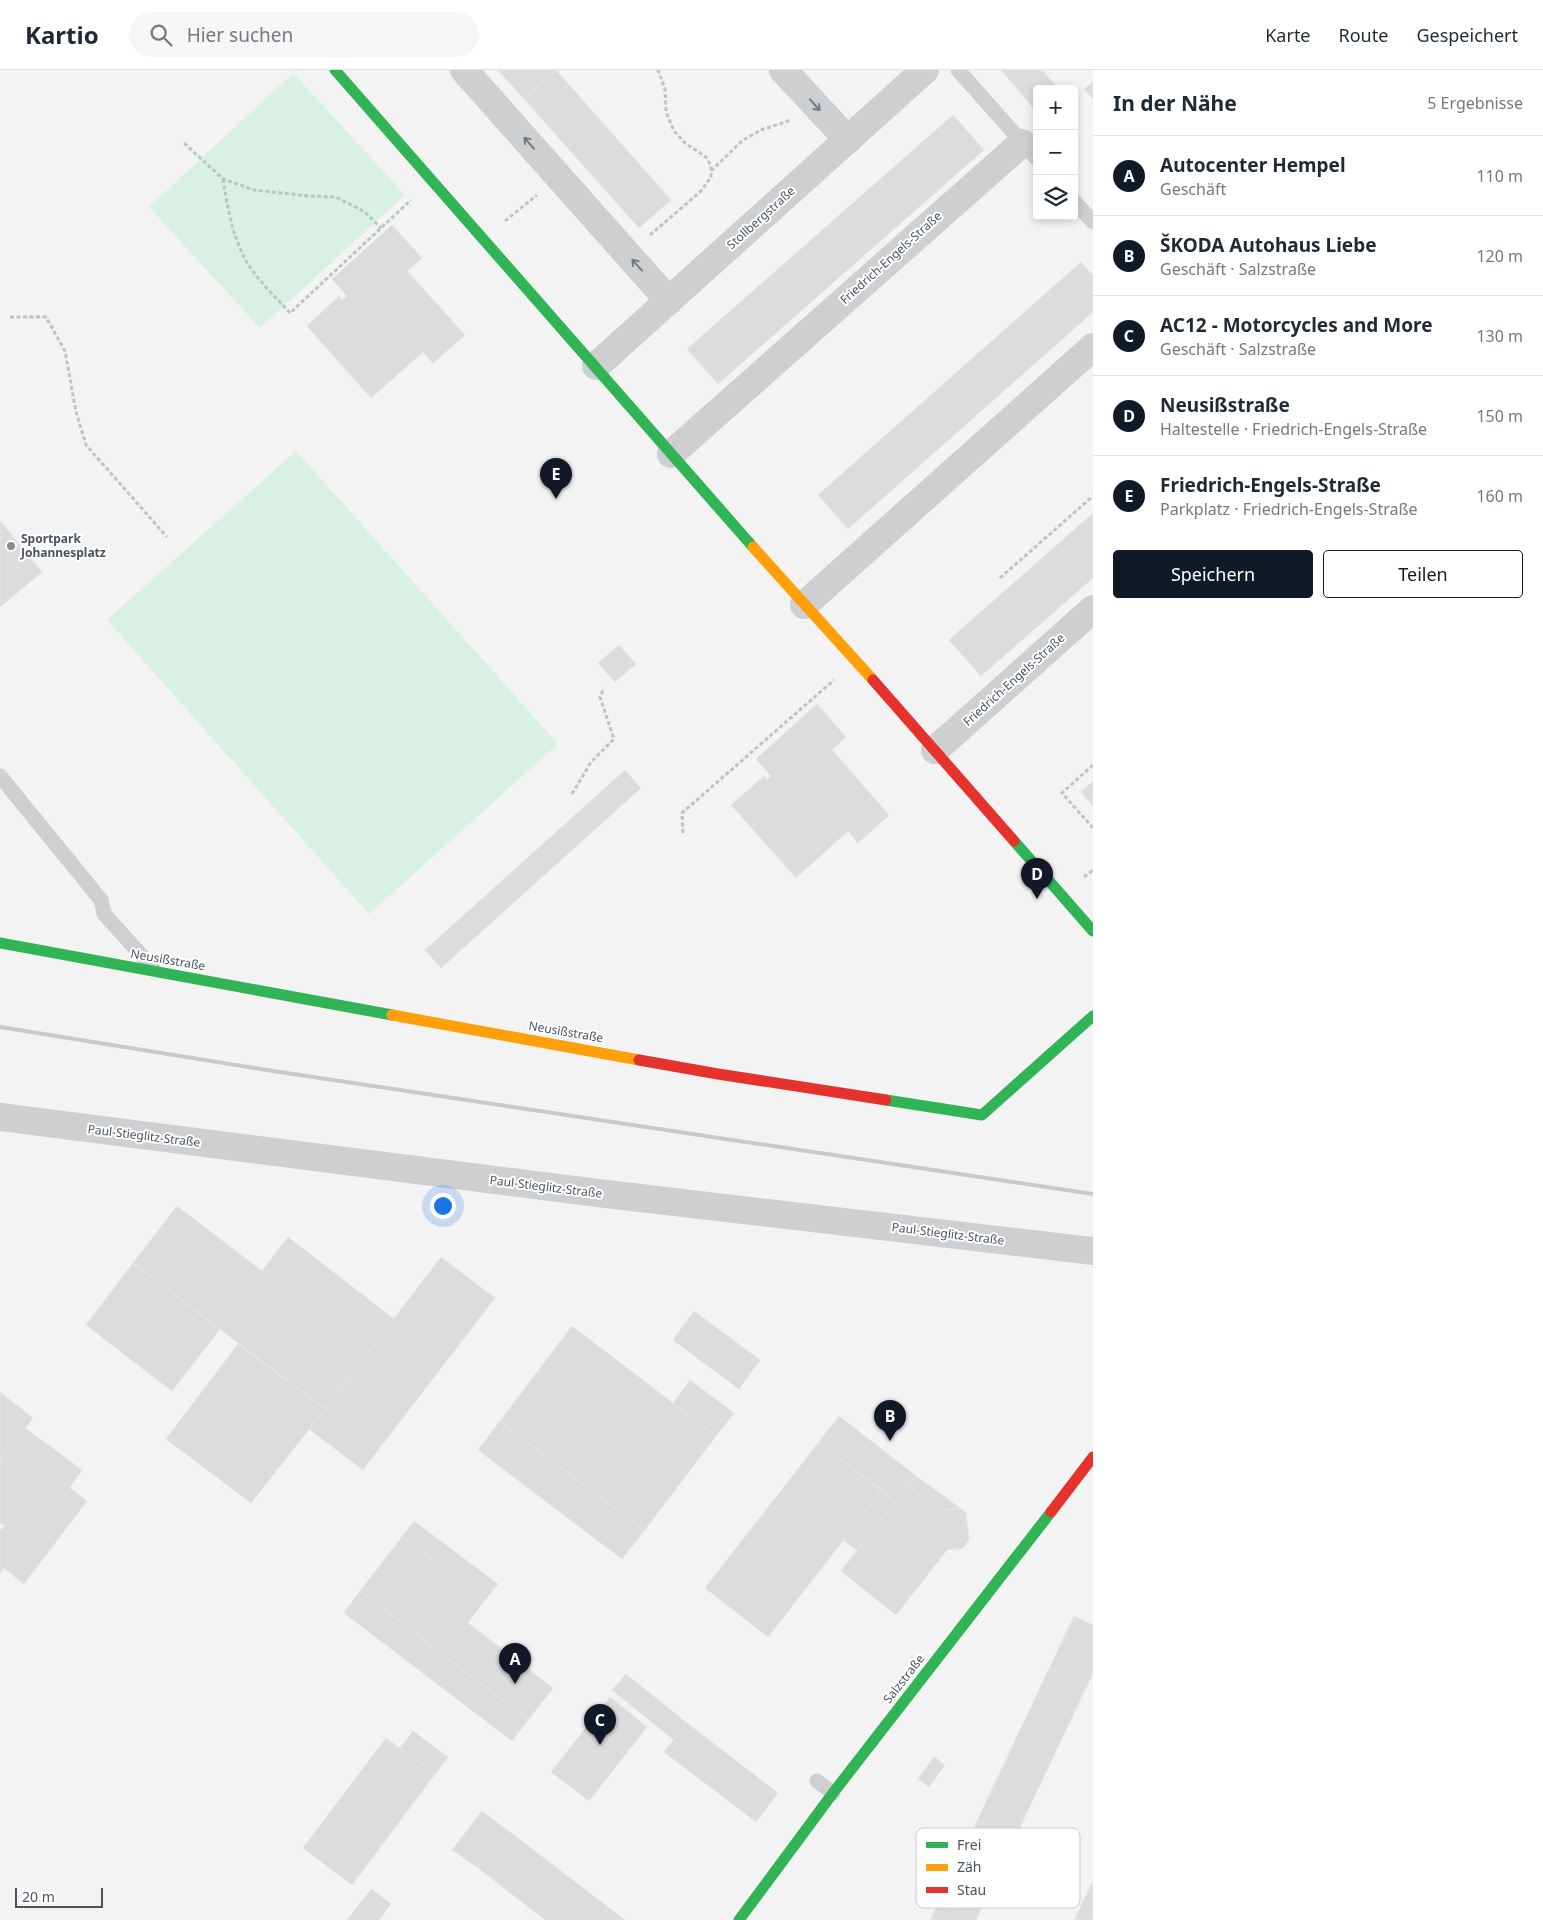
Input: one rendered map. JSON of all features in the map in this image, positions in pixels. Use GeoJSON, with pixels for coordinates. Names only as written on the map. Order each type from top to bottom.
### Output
{"type":"FeatureCollection","features":[{"type":"Feature","properties":{"kind":"street"},"geometry":{"type":"LineString","coordinates":[[335,70],[804,605],[935,750],[1093,930]]}},
{"type":"Feature","properties":{"kind":"street"},"geometry":{"type":"LineString","coordinates":[[464,70],[669,301]]}},
{"type":"Feature","properties":{"kind":"street"},"geometry":{"type":"LineString","coordinates":[[783,70],[848,140]]}},
{"type":"Feature","properties":{"kind":"street","name":"Stollbergstraße"},"geometry":{"type":"LineString","coordinates":[[596,366],[925,70]]}},
{"type":"Feature","properties":{"kind":"street","name":"Friedrich-Engels-Straße"},"geometry":{"type":"LineString","coordinates":[[671,454],[1029,151]]}},
{"type":"Feature","properties":{"kind":"street"},"geometry":{"type":"LineString","coordinates":[[804,605],[1093,347]]}},
{"type":"Feature","properties":{"kind":"street","name":"Friedrich-Engels-Straße"},"geometry":{"type":"LineString","coordinates":[[935,750],[1093,609]]}},
{"type":"Feature","properties":{"kind":"street","name":"Neusißstraße"},"geometry":{"type":"LineString","coordinates":[[0,943],[718,1074],[982,1115],[1093,1016]]}},
{"type":"Feature","properties":{"kind":"street","name":"Paul-Stieglitz-Straße"},"geometry":{"type":"LineString","coordinates":[[0,1117],[606,1194],[1093,1251]]}},
{"type":"Feature","properties":{"kind":"street","name":"Salzstraße"},"geometry":{"type":"LineString","coordinates":[[739,1920],[833,1793],[1093,1457]]}},
{"type":"Feature","properties":{"kind":"lane"},"geometry":{"type":"LineString","coordinates":[[958,70],[1029,151]]}},
{"type":"Feature","properties":{"kind":"lane"},"geometry":{"type":"LineString","coordinates":[[1078,205],[1093,222]]}},
{"type":"Feature","properties":{"kind":"lane"},"geometry":{"type":"LineString","coordinates":[[0,776],[101,900],[104,914],[155,971]]}},
{"type":"Feature","properties":{"kind":"lane"},"geometry":{"type":"LineString","coordinates":[[817,1781],[833,1793]]}},
{"type":"Feature","properties":{"kind":"path"},"geometry":{"type":"LineString","coordinates":[[626,253],[673,217],[701,191],[711,177],[711,166],[706,157],[685,143],[674,131],[666,112],[665,89],[658,70]]}},
{"type":"Feature","properties":{"kind":"path"},"geometry":{"type":"LineString","coordinates":[[711,171],[742,141],[761,130],[820,110]]}},
{"type":"Feature","properties":{"kind":"path"},"geometry":{"type":"LineString","coordinates":[[184,143],[223,180],[254,190],[336,197],[365,212],[381,228]]}},
{"type":"Feature","properties":{"kind":"path"},"geometry":{"type":"LineString","coordinates":[[484,239],[558,176]]}},
{"type":"Feature","properties":{"kind":"path"},"geometry":{"type":"LineString","coordinates":[[223,180],[227,202],[243,256],[255,273],[290,313],[432,180]]}},
{"type":"Feature","properties":{"kind":"path"},"geometry":{"type":"LineString","coordinates":[[10,317],[46,317],[65,351],[76,412],[86,445],[167,537]]}},
{"type":"Feature","properties":{"kind":"path"},"geometry":{"type":"LineString","coordinates":[[1000,578],[1093,496]]}},
{"type":"Feature","properties":{"kind":"path"},"geometry":{"type":"LineString","coordinates":[[683,833],[682,813],[856,662]]}},
{"type":"Feature","properties":{"kind":"path"},"geometry":{"type":"LineString","coordinates":[[572,794],[591,762],[614,739],[600,697],[604,688]]}},
{"type":"Feature","properties":{"kind":"path"},"geometry":{"type":"LineString","coordinates":[[1093,765],[1062,792],[1093,828]]}},
{"type":"Feature","properties":{"kind":"green space"},"geometry":{"type":"Polygon","coordinates":[[[293,73],[405,195],[260,328],[149,207],[293,73]]]}},
{"type":"Feature","properties":{"kind":"green space"},"geometry":{"type":"Polygon","coordinates":[[[296,451],[558,744],[369,914],[107,620],[296,451]]]}},
{"type":"Feature","properties":{"kind":"building"},"geometry":{"type":"Polygon","coordinates":[[[498,70],[556,70],[524,99],[498,70]]]}},
{"type":"Feature","properties":{"kind":"building"},"geometry":{"type":"Polygon","coordinates":[[[556,70],[671,200],[639,228],[524,99],[556,70]]]}},
{"type":"Feature","properties":{"kind":"building"},"geometry":{"type":"Polygon","coordinates":[[[1001,70],[1042,70],[1055,85],[1033,85],[1033,107],[1001,70]]]}},
{"type":"Feature","properties":{"kind":"building"},"geometry":{"type":"Polygon","coordinates":[[[1093,82],[1093,99],[1084,89],[1093,82]]]}},
{"type":"Feature","properties":{"kind":"building"},"geometry":{"type":"Polygon","coordinates":[[[953,115],[984,150],[718,384],[687,349],[953,115]]]}},
{"type":"Feature","properties":{"kind":"building"},"geometry":{"type":"Polygon","coordinates":[[[392,225],[422,258],[407,271],[465,335],[433,363],[423,352],[371,398],[307,326],[339,296],[342,300],[347,296],[332,279],[392,225]]]}},
{"type":"Feature","properties":{"kind":"building"},"geometry":{"type":"Polygon","coordinates":[[[1081,262],[1093,276],[1093,312],[848,529],[818,495],[1081,262]]]}},
{"type":"Feature","properties":{"kind":"building"},"geometry":{"type":"Polygon","coordinates":[[[1093,513],[1093,578],[981,676],[949,640],[1093,513]]]}},
{"type":"Feature","properties":{"kind":"building","name":"Sportpark Johannesplatz"},"geometry":{"type":"Polygon","coordinates":[[[0,521],[42,572],[0,607],[0,521]]]}},
{"type":"Feature","properties":{"kind":"building"},"geometry":{"type":"Polygon","coordinates":[[[619,645],[636,664],[615,682],[598,663],[619,645]]]}},
{"type":"Feature","properties":{"kind":"building"},"geometry":{"type":"Polygon","coordinates":[[[817,704],[846,737],[832,750],[889,815],[858,843],[848,831],[796,878],[731,805],[764,776],[767,780],[771,776],[756,759],[817,704]]]}},
{"type":"Feature","properties":{"kind":"building"},"geometry":{"type":"Polygon","coordinates":[[[625,770],[641,788],[441,968],[425,950],[625,770]]]}},
{"type":"Feature","properties":{"kind":"building"},"geometry":{"type":"Polygon","coordinates":[[[1093,781],[1093,806],[1081,792],[1093,781]]]}},
{"type":"Feature","properties":{"kind":"building"},"geometry":{"type":"Polygon","coordinates":[[[177,1206],[262,1271],[288,1237],[394,1319],[325,1409],[133,1263],[177,1206]]]}},
{"type":"Feature","properties":{"kind":"building"},"geometry":{"type":"Polygon","coordinates":[[[441,1257],[495,1298],[378,1450],[325,1409],[441,1257]]]}},
{"type":"Feature","properties":{"kind":"building"},"geometry":{"type":"Polygon","coordinates":[[[133,1263],[198,1313],[151,1375],[86,1325],[133,1263]]]}},
{"type":"Feature","properties":{"kind":"building"},"geometry":{"type":"Polygon","coordinates":[[[694,1311],[760,1360],[739,1389],[673,1340],[694,1311]]]}},
{"type":"Feature","properties":{"kind":"building"},"geometry":{"type":"Polygon","coordinates":[[[198,1313],[220,1329],[172,1391],[151,1375],[198,1313]]]}},
{"type":"Feature","properties":{"kind":"building"},"geometry":{"type":"Polygon","coordinates":[[[572,1326],[716,1436],[644,1531],[500,1421],[572,1326]]]}},
{"type":"Feature","properties":{"kind":"building"},"geometry":{"type":"Polygon","coordinates":[[[238,1344],[325,1409],[251,1503],[166,1439],[238,1344]]]}},
{"type":"Feature","properties":{"kind":"building"},"geometry":{"type":"Polygon","coordinates":[[[690,1380],[734,1413],[716,1436],[673,1403],[690,1380]]]}},
{"type":"Feature","properties":{"kind":"building"},"geometry":{"type":"Polygon","coordinates":[[[0,1392],[33,1418],[0,1461],[0,1392]]]}},
{"type":"Feature","properties":{"kind":"building"},"geometry":{"type":"Polygon","coordinates":[[[325,1409],[378,1450],[363,1470],[309,1429],[325,1409]]]}},
{"type":"Feature","properties":{"kind":"building"},"geometry":{"type":"Polygon","coordinates":[[[839,1416],[916,1476],[896,1501],[819,1442],[839,1416]]]}},
{"type":"Feature","properties":{"kind":"building"},"geometry":{"type":"Polygon","coordinates":[[[500,1421],[644,1531],[622,1559],[478,1450],[500,1421]]]}},
{"type":"Feature","properties":{"kind":"building"},"geometry":{"type":"Polygon","coordinates":[[[25,1428],[82,1470],[69,1488],[12,1444],[25,1428]]]}},
{"type":"Feature","properties":{"kind":"building"},"geometry":{"type":"Polygon","coordinates":[[[819,1442],[882,1491],[768,1637],[705,1588],[819,1442]]]}},
{"type":"Feature","properties":{"kind":"building"},"geometry":{"type":"Polygon","coordinates":[[[12,1444],[87,1501],[24,1584],[4,1568],[0,1574],[0,1531],[4,1526],[0,1523],[0,1461],[12,1444]]]}},
{"type":"Feature","properties":{"kind":"building"},"geometry":{"type":"Polygon","coordinates":[[[916,1476],[960,1508],[941,1511],[908,1485],[916,1476]]]}},
{"type":"Feature","properties":{"kind":"building"},"geometry":{"type":"Polygon","coordinates":[[[908,1485],[941,1511],[960,1508],[966,1513],[969,1540],[963,1548],[947,1550],[896,1615],[841,1571],[908,1485]]]}},
{"type":"Feature","properties":{"kind":"building"},"geometry":{"type":"Polygon","coordinates":[[[882,1491],[896,1501],[857,1550],[843,1540],[882,1491]]]}},
{"type":"Feature","properties":{"kind":"building"},"geometry":{"type":"Polygon","coordinates":[[[414,1521],[498,1584],[485,1600],[402,1537],[414,1521]]]}},
{"type":"Feature","properties":{"kind":"building"},"geometry":{"type":"Polygon","coordinates":[[[402,1537],[485,1600],[468,1623],[553,1688],[528,1720],[360,1591],[402,1537]]]}},
{"type":"Feature","properties":{"kind":"building"},"geometry":{"type":"Polygon","coordinates":[[[360,1591],[528,1720],[512,1741],[344,1613],[360,1591]]]}},
{"type":"Feature","properties":{"kind":"building"},"geometry":{"type":"Polygon","coordinates":[[[1074,1616],[1093,1625],[1093,1673],[1020,1828],[974,1828],[1074,1616]]]}},
{"type":"Feature","properties":{"kind":"building"},"geometry":{"type":"Polygon","coordinates":[[[626,1674],[687,1723],[674,1740],[612,1690],[626,1674]]]}},
{"type":"Feature","properties":{"kind":"building"},"geometry":{"type":"Polygon","coordinates":[[[610,1697],[647,1727],[589,1801],[551,1772],[610,1697]]]}},
{"type":"Feature","properties":{"kind":"building"},"geometry":{"type":"Polygon","coordinates":[[[687,1723],[778,1793],[756,1822],[664,1752],[687,1723]]]}},
{"type":"Feature","properties":{"kind":"building"},"geometry":{"type":"Polygon","coordinates":[[[413,1731],[448,1757],[435,1774],[400,1748],[413,1731]]]}},
{"type":"Feature","properties":{"kind":"building"},"geometry":{"type":"Polygon","coordinates":[[[386,1738],[435,1774],[352,1885],[303,1848],[386,1738]]]}},
{"type":"Feature","properties":{"kind":"building"},"geometry":{"type":"Polygon","coordinates":[[[934,1757],[945,1765],[929,1787],[918,1779],[934,1757]]]}},
{"type":"Feature","properties":{"kind":"building"},"geometry":{"type":"Polygon","coordinates":[[[482,1811],[506,1829],[477,1867],[452,1850],[482,1811]]]}},
{"type":"Feature","properties":{"kind":"building"},"geometry":{"type":"Polygon","coordinates":[[[506,1829],[625,1920],[545,1920],[477,1867],[506,1829]]]}},
{"type":"Feature","properties":{"kind":"building"},"geometry":{"type":"Polygon","coordinates":[[[1093,1881],[1093,1920],[1074,1920],[1093,1881]]]}},
{"type":"Feature","properties":{"kind":"building"},"geometry":{"type":"Polygon","coordinates":[[[371,1889],[391,1904],[379,1920],[347,1920],[371,1889]]]}},
{"type":"Feature","properties":{"kind":"building"},"geometry":{"type":"Polygon","coordinates":[[[936,1908],[982,1908],[976,1920],[930,1920],[936,1908]]]}},
{"type":"Feature","properties":{"kind":"railway"},"geometry":{"type":"LineString","coordinates":[[0,1027],[273,1071],[1093,1194]]}},
{"type":"Feature","properties":{"kind":"traffic: fast"},"geometry":{"type":"LineString","coordinates":[[335,70],[753,547]]}},
{"type":"Feature","properties":{"kind":"traffic: fast"},"geometry":{"type":"LineString","coordinates":[[1014,841],[1093,931]]}},
{"type":"Feature","properties":{"kind":"traffic: fast"},"geometry":{"type":"LineString","coordinates":[[0,943],[392,1015]]}},
{"type":"Feature","properties":{"kind":"traffic: fast"},"geometry":{"type":"LineString","coordinates":[[886,1100],[982,1115],[1093,1016]]}},
{"type":"Feature","properties":{"kind":"traffic: fast"},"geometry":{"type":"LineString","coordinates":[[739,1920],[833,1793],[1051,1512]]}},
{"type":"Feature","properties":{"kind":"traffic: slow"},"geometry":{"type":"LineString","coordinates":[[753,547],[873,680]]}},
{"type":"Feature","properties":{"kind":"traffic: slow"},"geometry":{"type":"LineString","coordinates":[[392,1015],[639,1060]]}},
{"type":"Feature","properties":{"kind":"traffic: jam"},"geometry":{"type":"LineString","coordinates":[[873,680],[1014,841]]}},
{"type":"Feature","properties":{"kind":"traffic: jam"},"geometry":{"type":"LineString","coordinates":[[639,1060],[886,1100]]}},
{"type":"Feature","properties":{"kind":"traffic: jam"},"geometry":{"type":"LineString","coordinates":[[1051,1512],[1093,1457]]}},
{"type":"Feature","properties":{"kind":"place","name":"Friedrich-Engels-Straße"},"geometry":{"type":"Point","coordinates":[556,499]}},
{"type":"Feature","properties":{"kind":"place","name":"Sportpark Johannesplatz"},"geometry":{"type":"Point","coordinates":[11,546]}},
{"type":"Feature","properties":{"kind":"place","name":"Neusißstraße"},"geometry":{"type":"Point","coordinates":[1037,899]}},
{"type":"Feature","properties":{"kind":"place","name":"ŠKODA Autohaus Liebe"},"geometry":{"type":"Point","coordinates":[890,1441]}},
{"type":"Feature","properties":{"kind":"place","name":"Autocenter Hempel"},"geometry":{"type":"Point","coordinates":[515,1684]}},
{"type":"Feature","properties":{"kind":"place","name":"AC12 - Motorcycles and More"},"geometry":{"type":"Point","coordinates":[600,1745]}}]}
